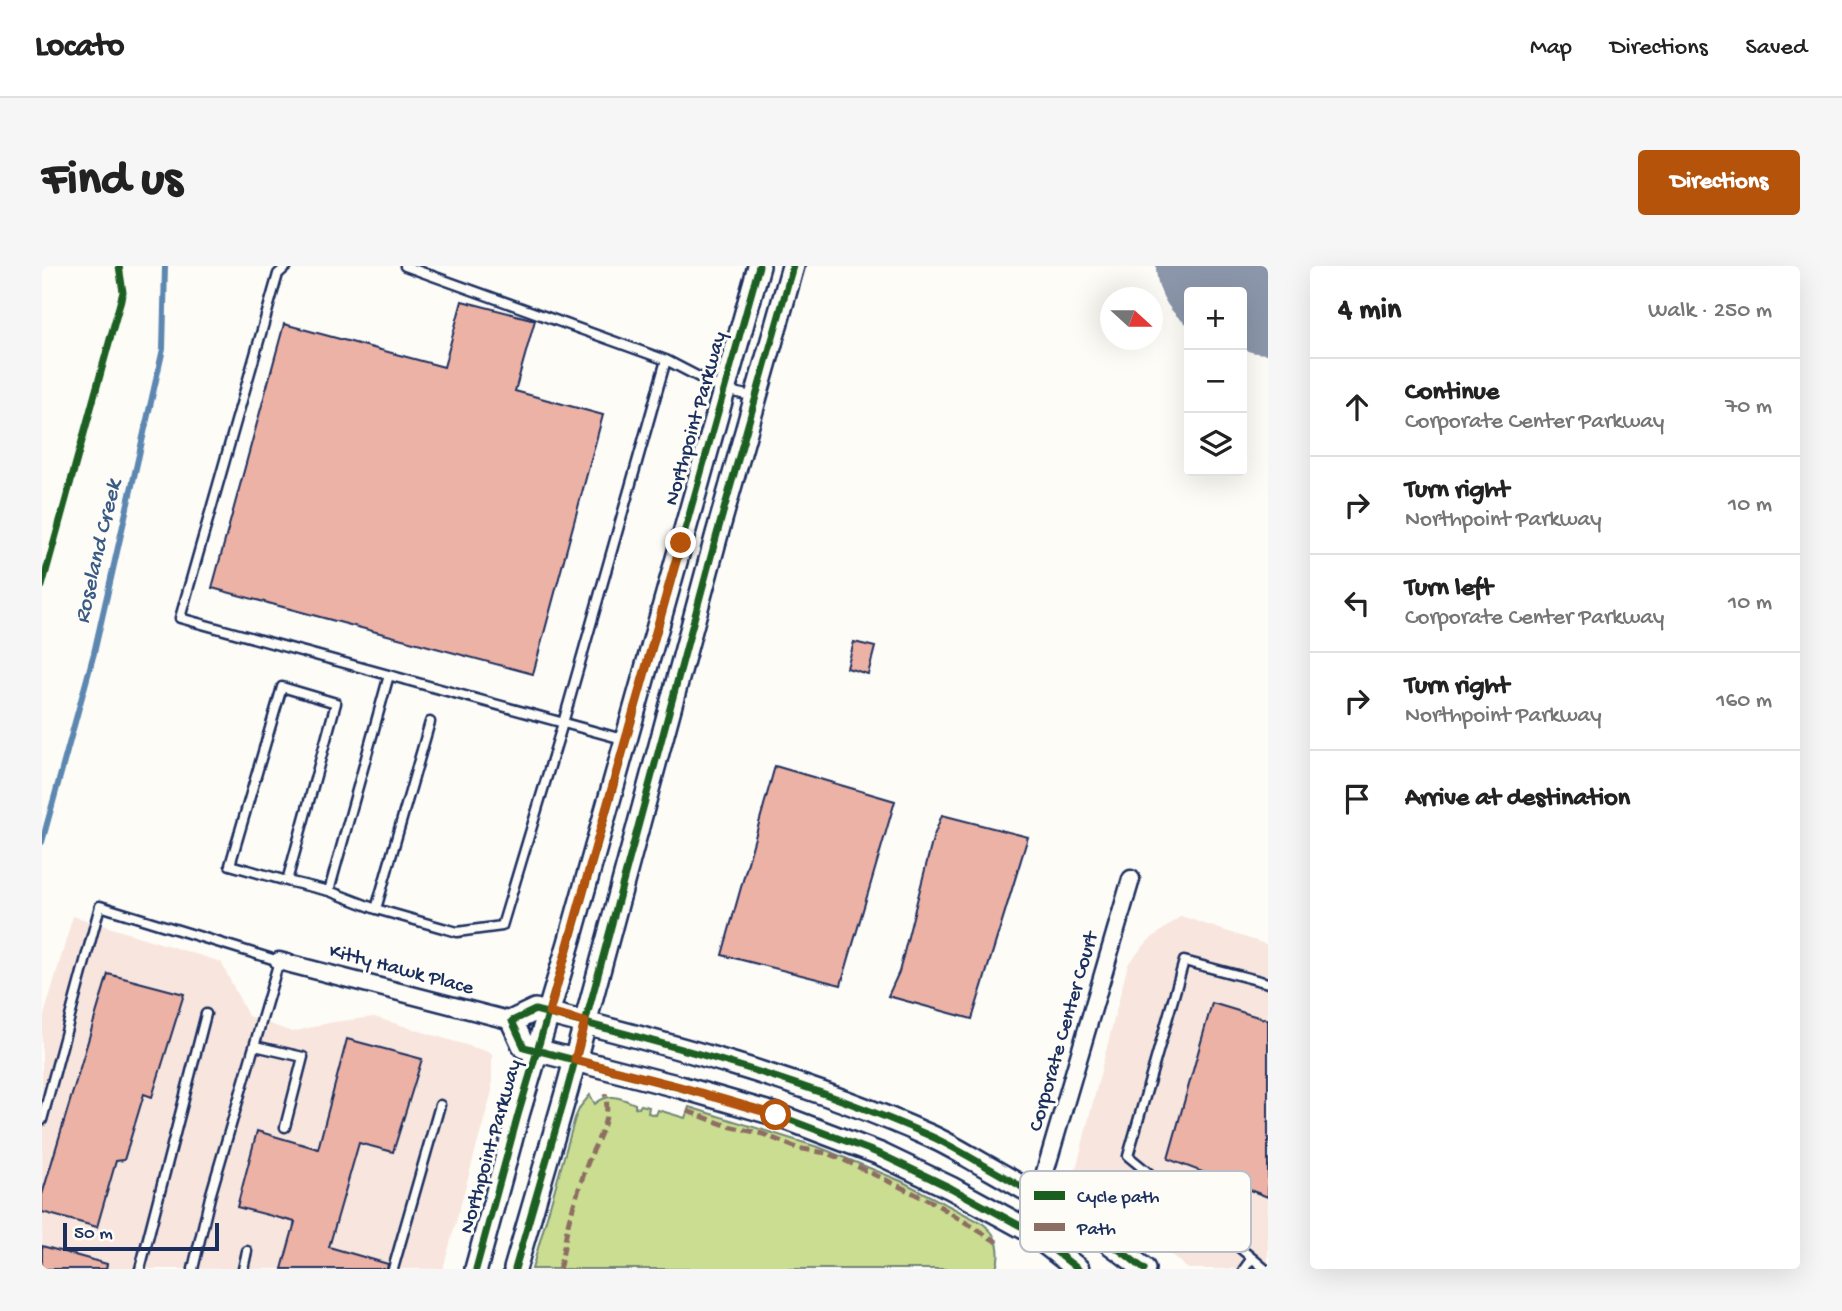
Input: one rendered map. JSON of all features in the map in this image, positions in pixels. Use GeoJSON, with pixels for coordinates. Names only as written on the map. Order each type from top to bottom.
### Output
{"type":"FeatureCollection","features":[{"type":"Feature","properties":{"kind":"street","name":"Northpoint Parkway"},"geometry":{"type":"LineString","coordinates":[[476,1269],[759,266]]}},
{"type":"Feature","properties":{"kind":"street"},"geometry":{"type":"LineString","coordinates":[[515,1269],[793,266]]}},
{"type":"Feature","properties":{"kind":"street","name":"Corporate Center Court"},"geometry":{"type":"LineString","coordinates":[[1045,1171],[1131,879]]}},
{"type":"Feature","properties":{"kind":"street","name":"Kitty Hawk Place"},"geometry":{"type":"LineString","coordinates":[[279,961],[512,1021]]}},
{"type":"Feature","properties":{"kind":"street"},"geometry":{"type":"LineString","coordinates":[[1020,1186],[930,1136],[834,1097],[743,1066],[535,1010],[512,1021],[524,1047],[776,1115],[880,1154],[1020,1226]]}},
{"type":"Feature","properties":{"kind":"street"},"geometry":{"type":"LineString","coordinates":[[1056,1252],[1078,1269]]}},
{"type":"Feature","properties":{"kind":"street"},"geometry":{"type":"LineString","coordinates":[[1119,1252],[1144,1269]]}},
{"type":"Feature","properties":{"kind":"lane"},"geometry":{"type":"LineString","coordinates":[[288,266],[278,274],[180,618],[625,740]]}},
{"type":"Feature","properties":{"kind":"lane"},"geometry":{"type":"LineString","coordinates":[[405,266],[666,360],[724,390],[756,397]]}},
{"type":"Feature","properties":{"kind":"lane"},"geometry":{"type":"LineString","coordinates":[[287,881],[336,703],[282,687],[230,865],[287,881],[329,891],[376,909],[457,932],[502,926],[666,360]]}},
{"type":"Feature","properties":{"kind":"lane"},"geometry":{"type":"LineString","coordinates":[[329,891],[389,675]]}},
{"type":"Feature","properties":{"kind":"lane"},"geometry":{"type":"LineString","coordinates":[[376,909],[430,722]]}},
{"type":"Feature","properties":{"kind":"lane"},"geometry":{"type":"LineString","coordinates":[[42,1120],[100,906],[279,961],[210,1198],[193,1269]]}},
{"type":"Feature","properties":{"kind":"lane"},"geometry":{"type":"LineString","coordinates":[[1146,1171],[1128,1156],[1184,961],[1268,983]]}},
{"type":"Feature","properties":{"kind":"lane"},"geometry":{"type":"LineString","coordinates":[[140,1269],[206,1014]]}},
{"type":"Feature","properties":{"kind":"lane"},"geometry":{"type":"LineString","coordinates":[[255,1046],[303,1057],[285,1127]]}},
{"type":"Feature","properties":{"kind":"lane"},"geometry":{"type":"LineString","coordinates":[[393,1269],[440,1105]]}},
{"type":"Feature","properties":{"kind":"lane"},"geometry":{"type":"LineString","coordinates":[[243,1269],[247,1251]]}},
{"type":"Feature","properties":{"kind":"lane"},"geometry":{"type":"LineString","coordinates":[[1245,1252],[1265,1269]]}},
{"type":"Feature","properties":{"kind":"lane"},"geometry":{"type":"LineString","coordinates":[[1244,1269],[1252,1258]]}},
{"type":"Feature","properties":{"kind":"shaded area"},"geometry":{"type":"Polygon","coordinates":[[[73,916],[221,962],[248,1016],[292,1032],[333,1022],[374,1017],[492,1053],[492,1091],[443,1269],[42,1269],[42,1022],[73,916]]]}},
{"type":"Feature","properties":{"kind":"shaded area"},"geometry":{"type":"Polygon","coordinates":[[[1181,916],[1268,945],[1268,1269],[1188,1269],[1168,1252],[1251,1252],[1251,1171],[1076,1171],[1128,964],[1148,941],[1181,916]]]}},
{"type":"Feature","properties":{"kind":"green space"},"geometry":{"type":"Polygon","coordinates":[[[590,1095],[595,1104],[605,1098],[615,1097],[635,1104],[635,1107],[649,1107],[648,1113],[656,1115],[658,1110],[685,1118],[689,1107],[821,1148],[901,1181],[982,1223],[997,1243],[999,1255],[996,1269],[532,1269],[575,1118],[590,1095]]]}},
{"type":"Feature","properties":{"kind":"building"},"geometry":{"type":"Polygon","coordinates":[[[462,301],[535,320],[515,391],[603,415],[533,674],[212,588],[284,324],[444,367],[462,301]]]}},
{"type":"Feature","properties":{"kind":"building"},"geometry":{"type":"Polygon","coordinates":[[[854,642],[875,647],[868,674],[847,668],[854,642]]]}},
{"type":"Feature","properties":{"kind":"building"},"geometry":{"type":"Polygon","coordinates":[[[775,766],[895,801],[841,985],[722,955],[775,766]]]}},
{"type":"Feature","properties":{"kind":"building"},"geometry":{"type":"Polygon","coordinates":[[[942,815],[1028,837],[972,1019],[888,996],[899,972],[933,838],[942,815]]]}},
{"type":"Feature","properties":{"kind":"building"},"geometry":{"type":"Polygon","coordinates":[[[108,974],[184,994],[152,1097],[144,1094],[124,1160],[116,1161],[97,1227],[42,1212],[42,1195],[108,974]]]}},
{"type":"Feature","properties":{"kind":"building"},"geometry":{"type":"Polygon","coordinates":[[[1212,1003],[1268,1020],[1268,1197],[1251,1191],[1251,1171],[1200,1171],[1168,1159],[1212,1003]]]}},
{"type":"Feature","properties":{"kind":"building"},"geometry":{"type":"Polygon","coordinates":[[[347,1039],[422,1059],[393,1152],[359,1143],[329,1247],[388,1264],[387,1269],[282,1269],[295,1222],[237,1207],[257,1131],[318,1149],[347,1039]]]}},
{"type":"Feature","properties":{"kind":"building"},"geometry":{"type":"Polygon","coordinates":[[[42,1246],[107,1264],[106,1269],[42,1269],[42,1246]]]}},
{"type":"Feature","properties":{"kind":"waterway","name":"Roseland Creek"},"geometry":{"type":"LineString","coordinates":[[42,842],[94,653],[163,349],[165,266]]}},
{"type":"Feature","properties":{"kind":"runway"},"geometry":{"type":"LineString","coordinates":[[1226,266],[1268,284]]}},
{"type":"Feature","properties":{"kind":"marked path"},"geometry":{"type":"LineString","coordinates":[[559,1269],[569,1220],[605,1121],[605,1094]]}},
{"type":"Feature","properties":{"kind":"marked path"},"geometry":{"type":"LineString","coordinates":[[687,1111],[728,1126],[763,1134],[797,1148],[842,1159],[936,1204],[997,1242]]}},
{"type":"Feature","properties":{"kind":"cycle path"},"geometry":{"type":"LineString","coordinates":[[42,586],[123,292],[119,266]]}},
{"type":"Feature","properties":{"kind":"cycle path"},"geometry":{"type":"LineString","coordinates":[[476,1269],[759,266]]}},
{"type":"Feature","properties":{"kind":"cycle path"},"geometry":{"type":"LineString","coordinates":[[515,1269],[567,1090],[717,534],[793,266]]}},
{"type":"Feature","properties":{"kind":"cycle path"},"geometry":{"type":"LineString","coordinates":[[1020,1186],[928,1135],[832,1097],[734,1064],[535,1010],[512,1021],[524,1047],[777,1115],[880,1154],[1020,1226]]}},
{"type":"Feature","properties":{"kind":"cycle path"},"geometry":{"type":"LineString","coordinates":[[1056,1252],[1078,1269]]}},
{"type":"Feature","properties":{"kind":"cycle path"},"geometry":{"type":"LineString","coordinates":[[1122,1252],[1144,1269]]}},
{"type":"Feature","properties":{"kind":"route"},"geometry":{"type":"LineString","coordinates":[[681,543],[549,1013],[585,1022],[575,1060],[776,1115]]}}]}
